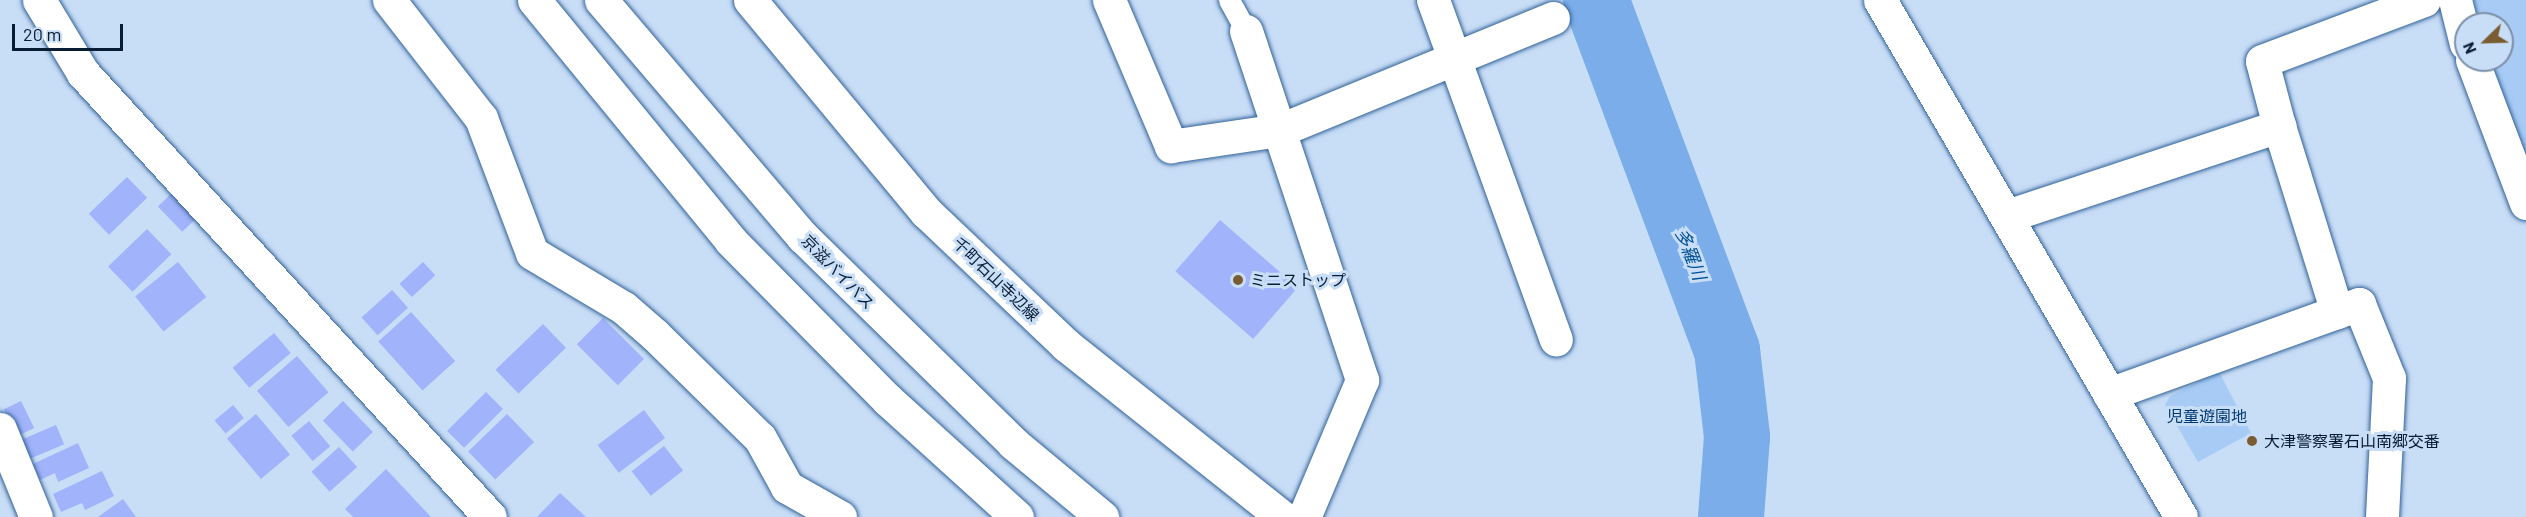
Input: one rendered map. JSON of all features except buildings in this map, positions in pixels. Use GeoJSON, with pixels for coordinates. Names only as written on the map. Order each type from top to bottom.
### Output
{"type":"FeatureCollection","features":[{"type":"Feature","properties":{"kind":"main road"},"geometry":{"type":"LineString","coordinates":[[39,0],[83,73],[490,517]]}},
{"type":"Feature","properties":{"kind":"main road"},"geometry":{"type":"LineString","coordinates":[[389,0],[481,118],[532,253],[624,309],[654,334],[760,438],[787,487],[840,517]]}},
{"type":"Feature","properties":{"kind":"main road"},"geometry":{"type":"LineString","coordinates":[[534,0],[731,241],[888,400],[1017,517]]}},
{"type":"Feature","properties":{"kind":"main road","name":"京滋バイパス"},"geometry":{"type":"LineString","coordinates":[[601,0],[803,237],[1013,443],[1102,517]]}},
{"type":"Feature","properties":{"kind":"main road","name":"千町石山寺辺線"},"geometry":{"type":"LineString","coordinates":[[750,0],[926,212],[1066,345],[1282,517]]}},
{"type":"Feature","properties":{"kind":"main road"},"geometry":{"type":"LineString","coordinates":[[1109,0],[1170,146],[1280,130],[1553,18]]}},
{"type":"Feature","properties":{"kind":"main road"},"geometry":{"type":"LineString","coordinates":[[1433,0],[1556,339]]}},
{"type":"Feature","properties":{"kind":"main road"},"geometry":{"type":"LineString","coordinates":[[1880,0],[2181,517]]}},
{"type":"Feature","properties":{"kind":"main road"},"geometry":{"type":"LineString","coordinates":[[2337,312],[2279,126],[2262,61],[2347,13],[2424,0]]}},
{"type":"Feature","properties":{"kind":"main road"},"geometry":{"type":"LineString","coordinates":[[1246,31],[1362,380],[1304,517]]}},
{"type":"Feature","properties":{"kind":"main road"},"geometry":{"type":"LineString","coordinates":[[2477,72],[2526,203]]}},
{"type":"Feature","properties":{"kind":"main road"},"geometry":{"type":"LineString","coordinates":[[2007,216],[2279,126]]}},
{"type":"Feature","properties":{"kind":"main road"},"geometry":{"type":"LineString","coordinates":[[2109,394],[2359,304],[2389,378],[2382,517]]}},
{"type":"Feature","properties":{"kind":"main road"},"geometry":{"type":"LineString","coordinates":[[0,429],[6,462],[36,517]]}},
{"type":"Feature","properties":{"kind":"lane"},"geometry":{"type":"LineString","coordinates":[[1229,0],[1246,31]]}},
{"type":"Feature","properties":{"kind":"green space"},"geometry":{"type":"Polygon","coordinates":[[[2474,0],[2526,0],[2526,166],[2493,72],[2514,72],[2514,12],[2476,12],[2474,0]]]}},
{"type":"Feature","properties":{"kind":"green space","name":"児童遊園地"},"geometry":{"type":"Polygon","coordinates":[[[2219,372],[2251,433],[2198,462],[2165,405],[2170,396],[2219,372]]]}},
{"type":"Feature","properties":{"kind":"waterway","name":"多羅川"},"geometry":{"type":"LineString","coordinates":[[1596,0],[1727,350],[1737,437],[1731,517]]}},
{"type":"Feature","properties":{"kind":"place","name":"ミニストップ"},"geometry":{"type":"Point","coordinates":[1238,280]}},
{"type":"Feature","properties":{"kind":"place","name":"大津警察署石山南郷交番"},"geometry":{"type":"Point","coordinates":[2252,441]}}]}
